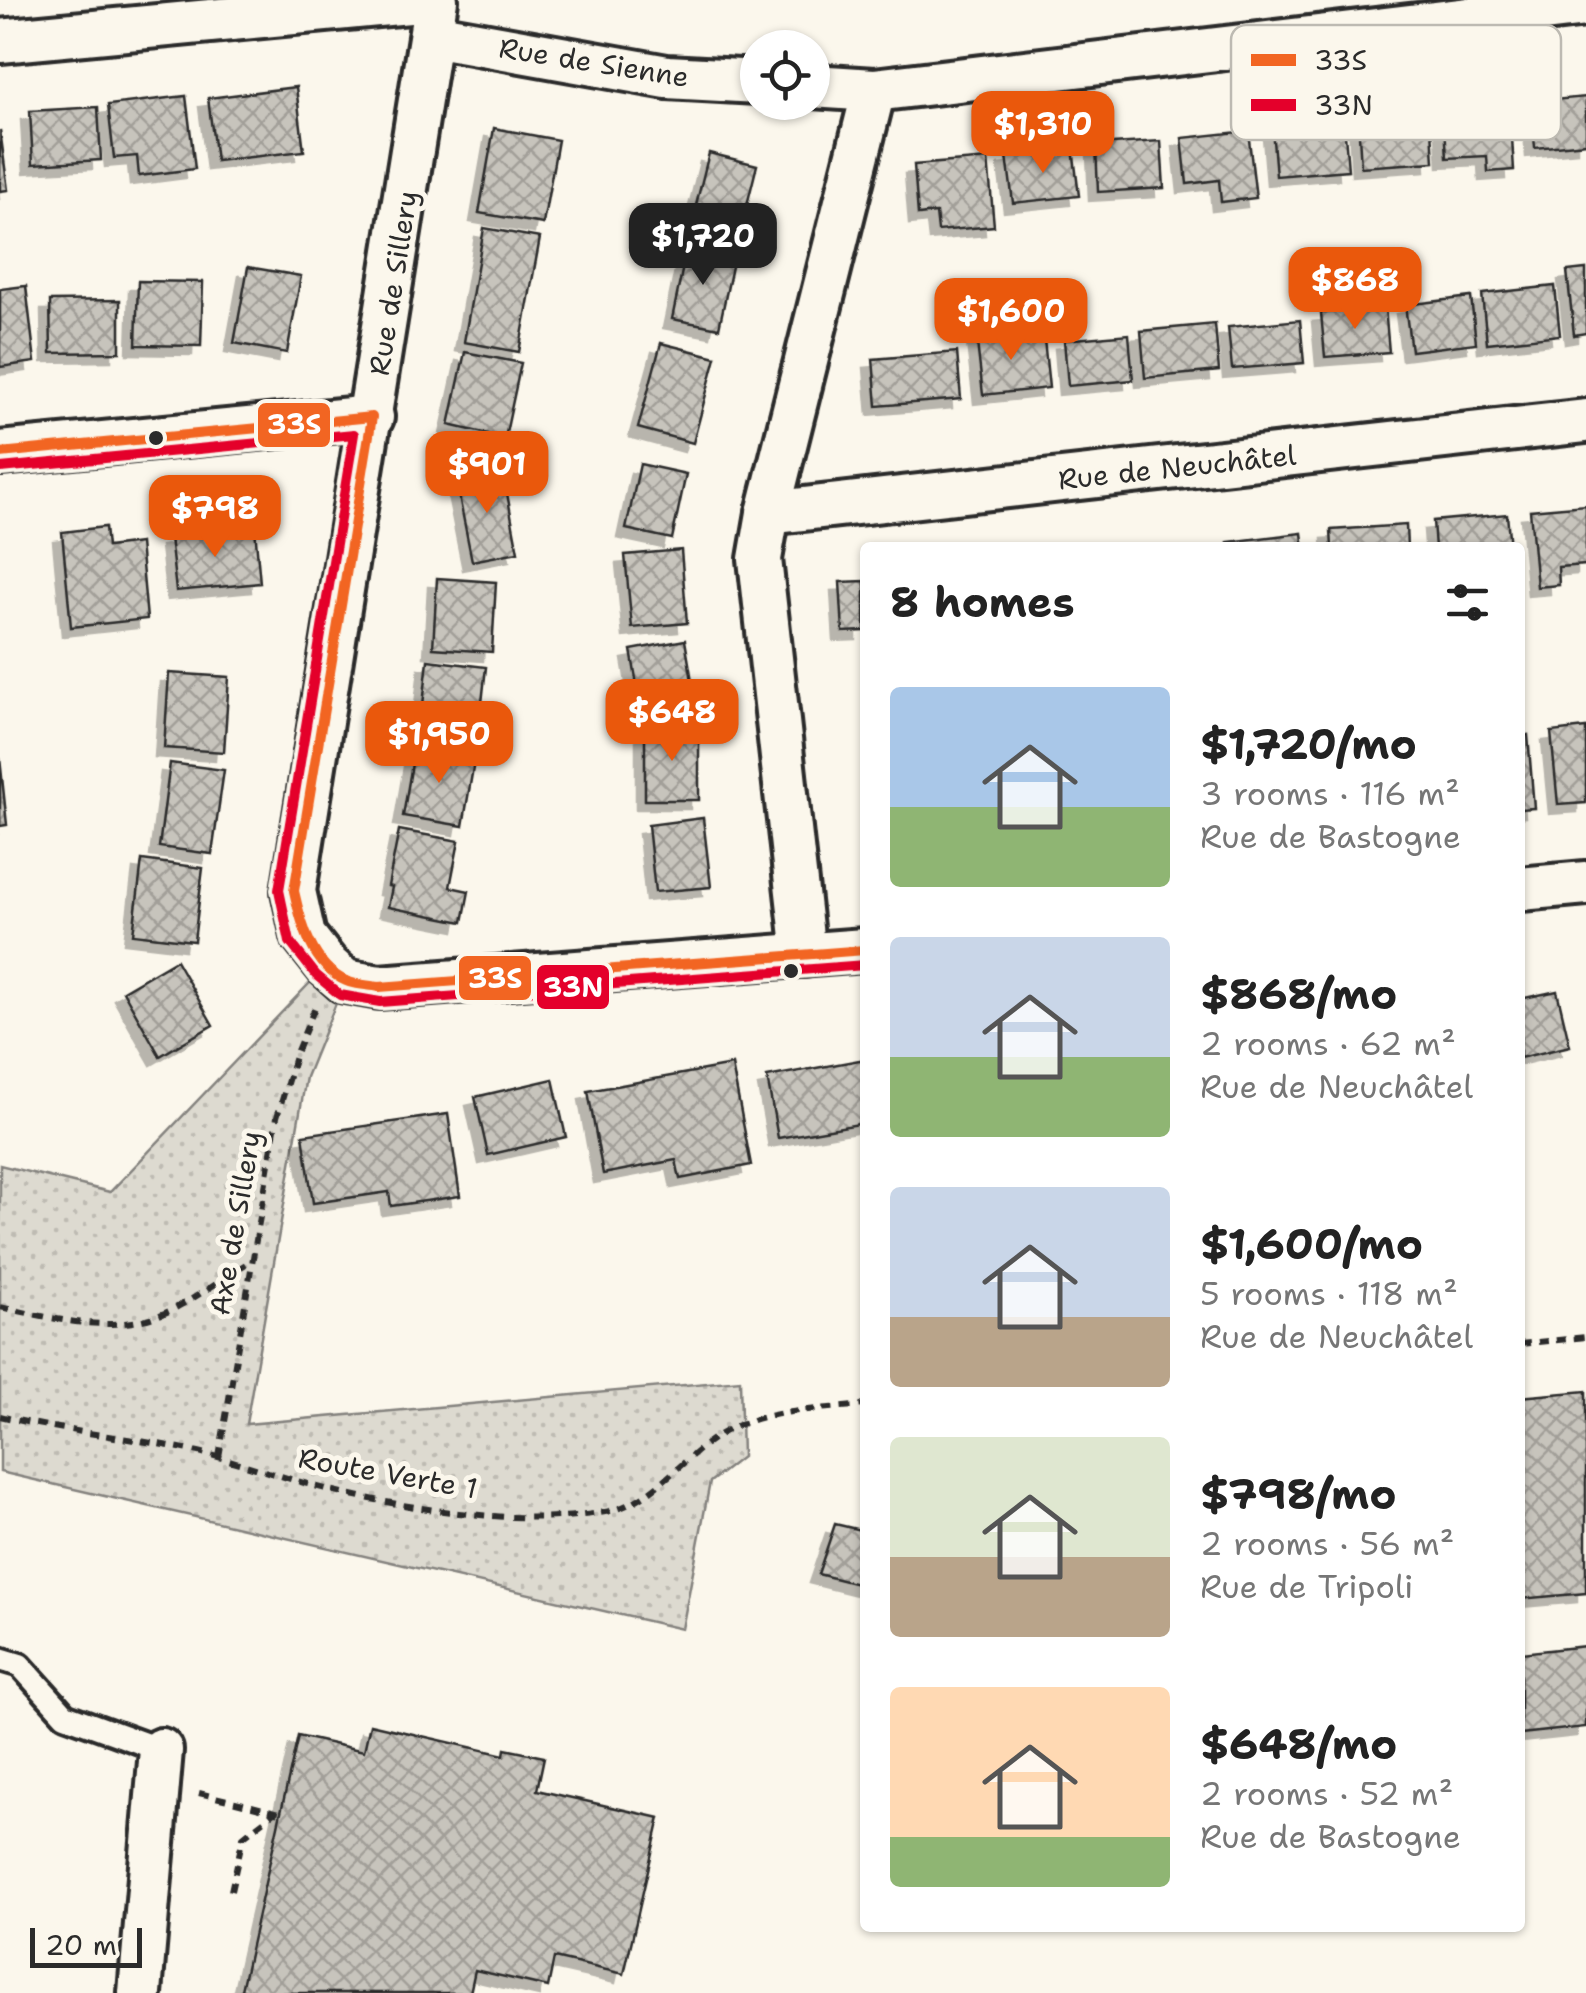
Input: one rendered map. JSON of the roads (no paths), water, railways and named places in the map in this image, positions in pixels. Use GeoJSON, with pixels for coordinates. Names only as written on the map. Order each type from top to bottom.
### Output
{"type":"FeatureCollection","features":[{"type":"Feature","properties":{"kind":"street"},"geometry":{"type":"LineString","coordinates":[[1418,25],[1586,5]]}},
{"type":"Feature","properties":{"kind":"street","name":"Rue de Sienne"},"geometry":{"type":"LineString","coordinates":[[0,41],[433,12],[667,76],[740,81]]}},
{"type":"Feature","properties":{"kind":"street","name":"Rue de Sillery"},"geometry":{"type":"LineString","coordinates":[[433,12],[372,417],[294,890],[304,936],[326,965],[345,981],[379,987],[860,950]]}},
{"type":"Feature","properties":{"kind":"street"},"geometry":{"type":"LineString","coordinates":[[830,87],[874,90],[1231,47]]}},
{"type":"Feature","properties":{"kind":"street"},"geometry":{"type":"LineString","coordinates":[[804,955],[760,558],[874,90]]}},
{"type":"Feature","properties":{"kind":"street"},"geometry":{"type":"LineString","coordinates":[[0,453],[372,417]]}},
{"type":"Feature","properties":{"kind":"street","name":"Rue de Neuchâtel"},"geometry":{"type":"LineString","coordinates":[[768,513],[1586,421]]}},
{"type":"Feature","properties":{"kind":"street"},"geometry":{"type":"LineString","coordinates":[[1525,888],[1586,882]]}},
{"type":"Feature","properties":{"kind":"street"},"geometry":{"type":"LineString","coordinates":[[140,1993],[161,1750]]}},
{"type":"Feature","properties":{"kind":"lane"},"geometry":{"type":"LineString","coordinates":[[0,1658],[20,1665],[65,1714],[161,1750]]}}]}
